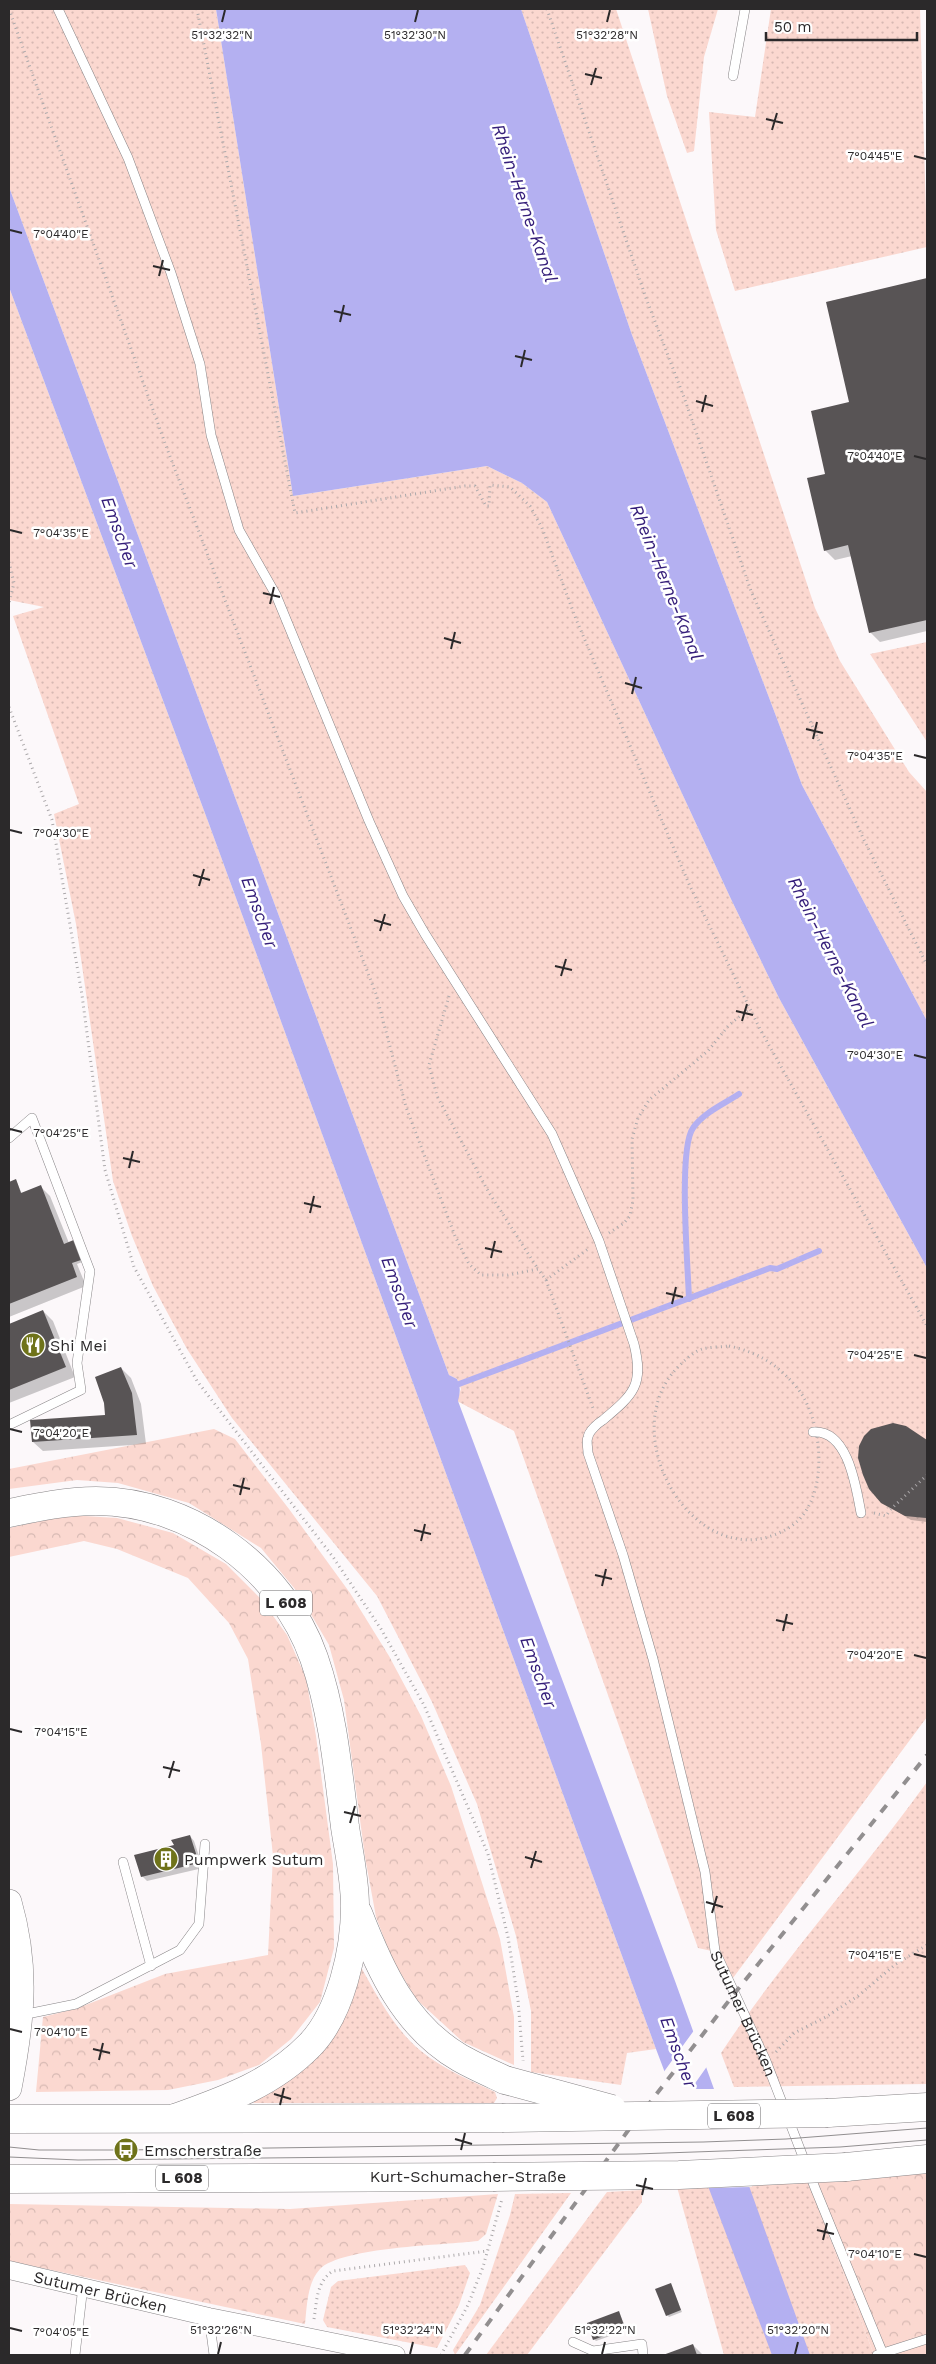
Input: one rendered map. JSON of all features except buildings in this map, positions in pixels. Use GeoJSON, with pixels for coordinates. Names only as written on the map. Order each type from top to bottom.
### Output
{"type":"FeatureCollection","features":[{"type":"Feature","properties":{"kind":"main road","name":"L 608"},"geometry":{"type":"LineString","coordinates":[[9,1513],[65,1502],[98,1500],[130,1504],[187,1521],[214,1536],[241,1554],[265,1577],[286,1604],[302,1629],[325,1692],[333,1733],[355,1905],[352,1952],[336,2006],[310,2045],[260,2084],[176,2118]]}},
{"type":"Feature","properties":{"kind":"main road","name":"L 608"},"geometry":{"type":"LineString","coordinates":[[355,1905],[372,1949],[392,1990],[407,2013],[427,2035],[459,2058],[514,2073],[640,2117]]}},
{"type":"Feature","properties":{"kind":"main road","name":"L 608"},"geometry":{"type":"LineString","coordinates":[[19,2118],[640,2117],[828,2113],[927,2107]]}},
{"type":"Feature","properties":{"kind":"main road","name":"Kurt-Schumacher-Straße"},"geometry":{"type":"LineString","coordinates":[[9,2179],[498,2185],[846,2167],[927,2159]]}},
{"type":"Feature","properties":{"kind":"street"},"geometry":{"type":"LineString","coordinates":[[9,1902],[22,1967],[15,2014],[9,2088]]}},
{"type":"Feature","properties":{"kind":"street","name":"Sutumer Brücken"},"geometry":{"type":"LineString","coordinates":[[9,2270],[209,2317],[396,2355]]}},
{"type":"Feature","properties":{"kind":"lane"},"geometry":{"type":"LineString","coordinates":[[58,9],[128,158],[171,273],[200,364],[211,435],[239,530],[276,594],[369,821],[403,896],[552,1134],[599,1240],[634,1344],[638,1360],[638,1376],[629,1398],[598,1423]]}},
{"type":"Feature","properties":{"kind":"lane"},"geometry":{"type":"LineString","coordinates":[[733,76],[745,9]]}},
{"type":"Feature","properties":{"kind":"lane"},"geometry":{"type":"LineString","coordinates":[[9,1138],[32,1118],[90,1271],[77,1363],[82,1390],[9,1425]]}},
{"type":"Feature","properties":{"kind":"lane","name":"Sutumer Brücken"},"geometry":{"type":"LineString","coordinates":[[598,1423],[588,1436],[588,1453],[622,1555],[653,1659],[705,1872],[715,1951],[766,2062],[880,2354],[927,2339]]}},
{"type":"Feature","properties":{"kind":"lane"},"geometry":{"type":"LineString","coordinates":[[813,1432],[824,1432],[843,1450],[856,1486],[861,1513]]}},
{"type":"Feature","properties":{"kind":"lane"},"geometry":{"type":"LineString","coordinates":[[15,2014],[76,2004],[180,1950],[198,1924],[205,1844]]}},
{"type":"Feature","properties":{"kind":"lane"},"geometry":{"type":"LineString","coordinates":[[123,1862],[151,1966]]}},
{"type":"Feature","properties":{"kind":"lane"},"geometry":{"type":"LineString","coordinates":[[74,2355],[83,2286]]}},
{"type":"Feature","properties":{"kind":"lane"},"geometry":{"type":"LineString","coordinates":[[209,2317],[214,2355]]}},
{"type":"Feature","properties":{"kind":"lane"},"geometry":{"type":"LineString","coordinates":[[573,2342],[593,2351],[642,2344],[643,2355]]}},
{"type":"Feature","properties":{"kind":"path"},"geometry":{"type":"LineString","coordinates":[[9,9],[166,446],[376,994],[406,1107],[455,1236],[469,1264],[481,1275],[508,1275],[538,1268]]}},
{"type":"Feature","properties":{"kind":"path"},"geometry":{"type":"LineString","coordinates":[[197,9],[295,513],[465,486],[475,486],[486,506],[489,506],[490,485],[510,487],[530,506],[542,528],[576,620],[689,884],[750,1008],[927,1326]]}},
{"type":"Feature","properties":{"kind":"path"},"geometry":{"type":"LineString","coordinates":[[547,9],[646,298],[685,400],[752,591],[864,840],[927,965]]}},
{"type":"Feature","properties":{"kind":"path"},"geometry":{"type":"LineString","coordinates":[[9,562],[14,583],[9,603]]}},
{"type":"Feature","properties":{"kind":"path"},"geometry":{"type":"LineString","coordinates":[[9,707],[52,820],[82,995],[104,1170],[134,1266],[197,1380],[333,1557],[381,1629],[424,1705],[488,1854],[508,1937],[518,2000],[514,2073]]}},
{"type":"Feature","properties":{"kind":"path"},"geometry":{"type":"LineString","coordinates":[[454,980],[435,1038],[429,1065],[432,1081],[437,1096],[488,1191],[546,1280],[598,1423]]}},
{"type":"Feature","properties":{"kind":"path"},"geometry":{"type":"LineString","coordinates":[[546,1280],[624,1223],[630,1216],[633,1200],[632,1139],[638,1118],[649,1100],[708,1050],[729,1025],[750,1008]]}},
{"type":"Feature","properties":{"kind":"path"},"geometry":{"type":"LineString","coordinates":[[812,1417],[806,1401],[795,1384],[775,1365],[751,1351],[729,1346],[702,1349],[686,1359],[670,1375],[658,1399],[654,1422],[656,1452],[660,1468],[667,1482],[686,1509],[701,1523],[716,1532],[748,1541],[766,1539],[780,1533],[792,1526],[803,1515],[816,1484],[820,1464],[818,1447]]}},
{"type":"Feature","properties":{"kind":"path"},"geometry":{"type":"LineString","coordinates":[[890,1510],[927,1475]]}},
{"type":"Feature","properties":{"kind":"path"},"geometry":{"type":"LineString","coordinates":[[766,2062],[794,2033],[826,2017],[858,1996],[896,1964],[927,1945]]}},
{"type":"Feature","properties":{"kind":"path"},"geometry":{"type":"LineString","coordinates":[[441,2355],[468,2305],[500,2215],[498,2185]]}},
{"type":"Feature","properties":{"kind":"path"},"geometry":{"type":"LineString","coordinates":[[311,2337],[320,2285],[326,2276],[334,2271],[389,2262],[487,2251]]}},
{"type":"Feature","properties":{"kind":"green space"},"geometry":{"type":"Polygon","coordinates":[[[9,9],[216,9],[293,496],[487,466],[522,483],[547,502],[730,897],[779,998],[927,1268],[927,1717],[733,1978],[721,1953],[698,1948],[514,1431],[457,1401],[461,1389],[457,1379],[449,1375],[9,187],[9,9]]]}},
{"type":"Feature","properties":{"kind":"green space"},"geometry":{"type":"Polygon","coordinates":[[[521,9],[616,9],[815,608],[840,661],[909,772],[927,792],[927,1021],[802,785],[632,335],[521,9]]]}},
{"type":"Feature","properties":{"kind":"green space"},"geometry":{"type":"Polygon","coordinates":[[[648,9],[718,9],[704,57],[694,151],[687,153],[667,96],[648,9]]]}},
{"type":"Feature","properties":{"kind":"green space"},"geometry":{"type":"Polygon","coordinates":[[[771,9],[920,9],[927,247],[735,291],[716,230],[709,112],[755,117],[771,9]]]}},
{"type":"Feature","properties":{"kind":"green space"},"geometry":{"type":"Polygon","coordinates":[[[9,287],[209,824],[656,2049],[627,2053],[621,2085],[531,2072],[531,2011],[516,1936],[477,1804],[432,1702],[377,1596],[232,1418],[187,1349],[153,1286],[132,1236],[113,1181],[76,924],[54,814],[79,804],[13,616],[44,607],[9,600],[9,287]]]}},
{"type":"Feature","properties":{"kind":"green space"},"geometry":{"type":"Polygon","coordinates":[[[927,642],[927,742],[870,654],[927,642]]]}},
{"type":"Feature","properties":{"kind":"green space"},"geometry":{"type":"Polygon","coordinates":[[[214,1429],[235,1439],[350,1593],[389,1656],[421,1716],[451,1786],[500,1939],[514,2017],[514,2065],[463,2042],[416,1999],[391,1957],[376,1917],[365,1857],[344,1700],[329,1645],[299,1594],[261,1548],[189,1503],[118,1483],[77,1480],[9,1489],[9,1469],[214,1429]]]}},
{"type":"Feature","properties":{"kind":"green space"},"geometry":{"type":"Polygon","coordinates":[[[68,1515],[117,1518],[173,1533],[226,1564],[260,1598],[287,1635],[306,1678],[316,1736],[333,1864],[334,1948],[320,2002],[291,2039],[259,2065],[218,2080],[168,2090],[36,2092],[43,2017],[78,2008],[165,1974],[268,1955],[273,1856],[261,1744],[248,1659],[229,1623],[188,1578],[117,1549],[84,1541],[9,1557],[9,1528],[68,1515]]]}},
{"type":"Feature","properties":{"kind":"green space"},"geometry":{"type":"Polygon","coordinates":[[[927,1782],[927,2084],[734,2087],[721,2053],[770,1984],[927,1782]]]}},
{"type":"Feature","properties":{"kind":"green space"},"geometry":{"type":"Polygon","coordinates":[[[361,1967],[387,2012],[412,2043],[447,2069],[495,2092],[497,2098],[494,2103],[254,2103],[253,2101],[361,1967]]]}},
{"type":"Feature","properties":{"kind":"green space"},"geometry":{"type":"Polygon","coordinates":[[[927,2171],[927,2355],[874,2355],[809,2182],[927,2171]]]}},
{"type":"Feature","properties":{"kind":"green space"},"geometry":{"type":"Polygon","coordinates":[[[809,2182],[874,2355],[724,2355],[677,2187],[809,2182]]]}},
{"type":"Feature","properties":{"kind":"green space"},"geometry":{"type":"Polygon","coordinates":[[[642,2190],[642,2202],[527,2355],[486,2355],[607,2192],[642,2190]]]}},
{"type":"Feature","properties":{"kind":"green space"},"geometry":{"type":"Polygon","coordinates":[[[571,2193],[455,2355],[453,2350],[480,2305],[510,2215],[515,2194],[571,2193]]]}},
{"type":"Feature","properties":{"kind":"green space"},"geometry":{"type":"Polygon","coordinates":[[[498,2194],[486,2234],[478,2241],[395,2248],[371,2252],[349,2256],[320,2269],[310,2288],[305,2324],[9,2261],[9,2204],[290,2209],[498,2194]]]}},
{"type":"Feature","properties":{"kind":"green space"},"geometry":{"type":"Polygon","coordinates":[[[465,2265],[470,2273],[459,2305],[437,2348],[327,2327],[323,2320],[331,2287],[338,2281],[465,2265]]]}},
{"type":"Feature","properties":{"kind":"water","name":"Rhein-Herne-Kanal"},"geometry":{"type":"Polygon","coordinates":[[[216,9],[521,9],[632,335],[802,785],[927,1021],[927,1268],[779,998],[730,897],[547,502],[522,483],[487,466],[293,496],[216,9]]]}},
{"type":"Feature","properties":{"kind":"water","name":"Emscher"},"geometry":{"type":"Polygon","coordinates":[[[9,187],[449,1375],[457,1379],[460,1390],[458,1401],[675,1981],[810,2355],[772,2355],[656,2049],[209,824],[9,287],[9,187]]]}},
{"type":"Feature","properties":{"kind":"pier"},"geometry":{"type":"Polygon","coordinates":[[[695,2029],[708,2065],[691,2089],[717,2089],[752,2187],[706,2188],[663,2073],[695,2029]]]}},
{"type":"Feature","properties":{"kind":"waterway"},"geometry":{"type":"LineString","coordinates":[[689,1299],[685,1183],[688,1140],[693,1128],[702,1118],[739,1094]]}},
{"type":"Feature","properties":{"kind":"waterway"},"geometry":{"type":"LineString","coordinates":[[459,1384],[770,1268],[777,1269],[819,1251]]}},
{"type":"Feature","properties":{"kind":"tram line"},"geometry":{"type":"LineString","coordinates":[[9,2147],[39,2150],[126,2150],[703,2142],[786,2139],[927,2128]]}},
{"type":"Feature","properties":{"kind":"tram line"},"geometry":{"type":"LineString","coordinates":[[9,2157],[78,2160],[636,2154],[840,2147],[927,2140]]}},
{"type":"Feature","properties":{"kind":"railway"},"geometry":{"type":"LineString","coordinates":[[465,2355],[627,2132],[738,1989],[927,1755]]}},
{"type":"Feature","properties":{"kind":"place","name":"Shi Mei"},"geometry":{"type":"Point","coordinates":[33,1345]}},
{"type":"Feature","properties":{"kind":"place","name":"Pumpwerk Sutum"},"geometry":{"type":"Point","coordinates":[166,1859]}},
{"type":"Feature","properties":{"kind":"place","name":"Emscherstraße"},"geometry":{"type":"Point","coordinates":[126,2150]}}]}
